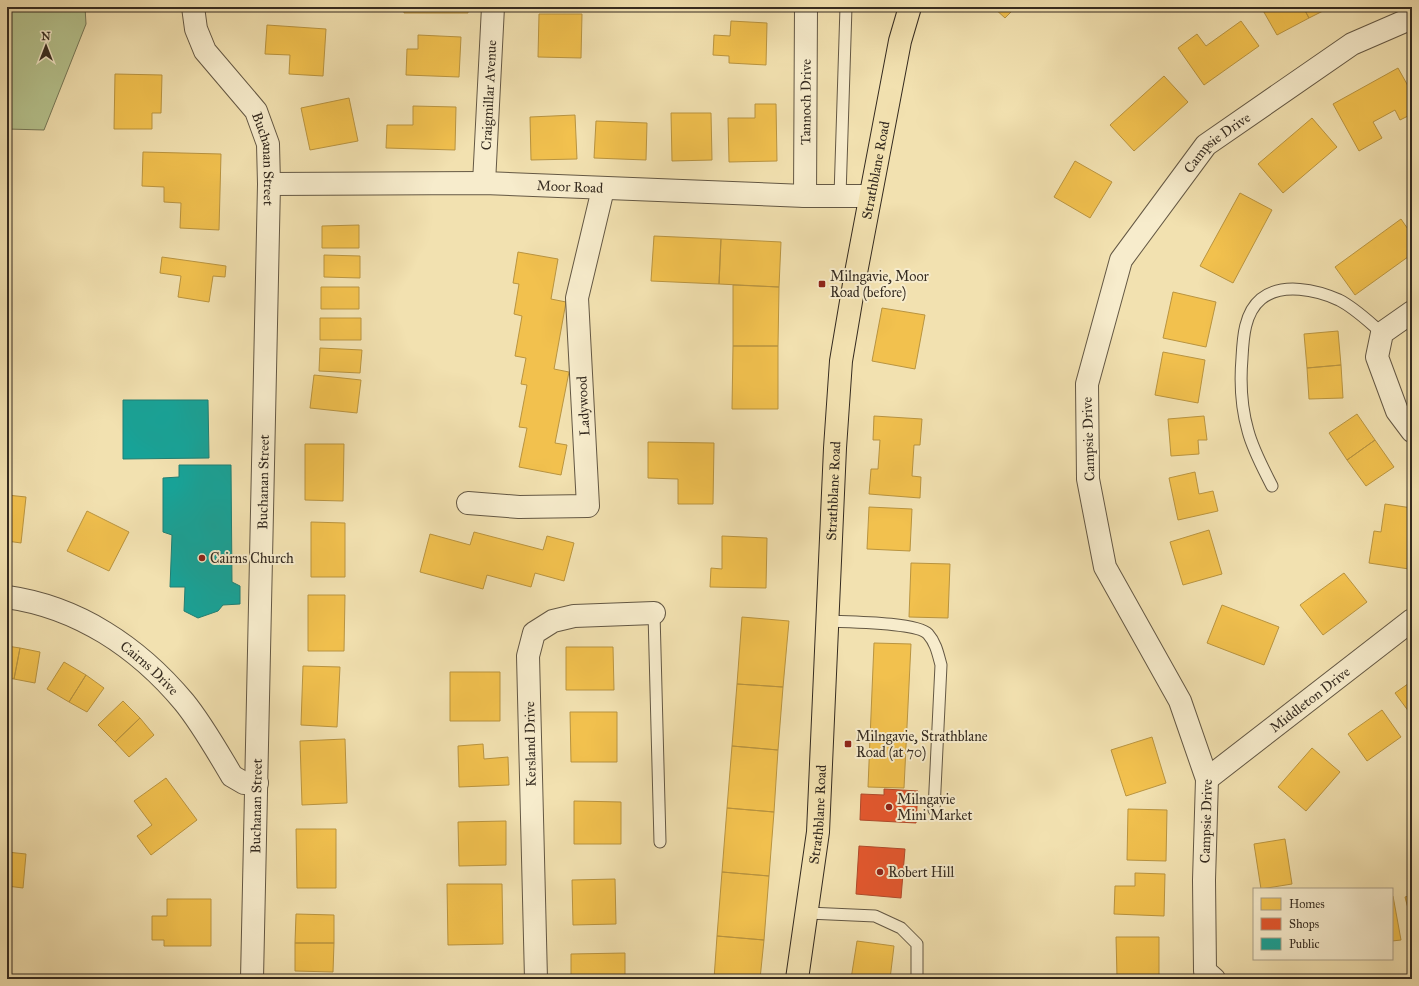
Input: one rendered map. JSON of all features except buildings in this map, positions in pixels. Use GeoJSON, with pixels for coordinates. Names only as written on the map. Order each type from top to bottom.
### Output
{"type":"FeatureCollection","features":[{"type":"Feature","properties":{"kind":"main road","name":"Strathblane Road"},"geometry":{"type":"LineString","coordinates":[[797,979],[808,913],[818,832],[828,621],[834,448],[841,361],[870,196],[900,41],[910,7]]}},
{"type":"Feature","properties":{"kind":"street","name":"Buchanan Street"},"geometry":{"type":"LineString","coordinates":[[193,7],[196,29],[205,50],[256,111],[268,144],[269,184],[252,979]]}},
{"type":"Feature","properties":{"kind":"street","name":"Craigmillar Avenue"},"geometry":{"type":"LineString","coordinates":[[484,183],[492,7]]}},
{"type":"Feature","properties":{"kind":"street","name":"Tannoch Drive"},"geometry":{"type":"LineString","coordinates":[[805,196],[806,7]]}},
{"type":"Feature","properties":{"kind":"street","name":"Campsie Drive"},"geometry":{"type":"LineString","coordinates":[[1214,979],[1205,972],[1204,880],[1208,779],[1180,701],[1105,567],[1088,478],[1087,384],[1121,260],[1206,145],[1352,44],[1412,18]]}},
{"type":"Feature","properties":{"kind":"street","name":"Moor Road"},"geometry":{"type":"LineString","coordinates":[[269,184],[484,183],[805,196],[870,196]]}},
{"type":"Feature","properties":{"kind":"street","name":"Ladywood"},"geometry":{"type":"LineString","coordinates":[[468,503],[519,507],[588,506],[577,298],[603,189]]}},
{"type":"Feature","properties":{"kind":"street"},"geometry":{"type":"LineString","coordinates":[[1412,312],[1382,333],[1377,357],[1397,411],[1412,431]]}},
{"type":"Feature","properties":{"kind":"street","name":"Cairns Drive"},"geometry":{"type":"LineString","coordinates":[[7,597],[29,600],[61,610],[92,624],[124,645],[161,677],[184,702],[232,776],[244,783],[257,783]]}},
{"type":"Feature","properties":{"kind":"street","name":"Kersland Drive"},"geometry":{"type":"LineString","coordinates":[[536,979],[528,656],[534,633],[553,621],[574,616],[654,613]]}},
{"type":"Feature","properties":{"kind":"street","name":"Middleton Drive"},"geometry":{"type":"LineString","coordinates":[[1208,779],[1412,620]]}},
{"type":"Feature","properties":{"kind":"lane"},"geometry":{"type":"LineString","coordinates":[[840,196],[846,7]]}},
{"type":"Feature","properties":{"kind":"lane"},"geometry":{"type":"LineString","coordinates":[[1272,486],[1248,432],[1242,397],[1243,341],[1246,325],[1254,308],[1261,300],[1272,293],[1296,289],[1311,291],[1340,301],[1355,310],[1382,333]]}},
{"type":"Feature","properties":{"kind":"lane"},"geometry":{"type":"LineString","coordinates":[[654,613],[660,842]]}},
{"type":"Feature","properties":{"kind":"lane"},"geometry":{"type":"LineString","coordinates":[[828,621],[909,626],[927,632],[935,642],[940,665],[934,810]]}},
{"type":"Feature","properties":{"kind":"lane"},"geometry":{"type":"LineString","coordinates":[[808,913],[875,916],[901,928],[917,944],[918,979]]}},
{"type":"Feature","properties":{"kind":"green space"},"geometry":{"type":"Polygon","coordinates":[[[7,7],[85,7],[86,24],[44,130],[7,129],[7,7]]]}},
{"type":"Feature","properties":{"kind":"place","name":"Milngavie, Moor Road (before)"},"geometry":{"type":"Point","coordinates":[822,284]}},
{"type":"Feature","properties":{"kind":"place","name":"Cairns Church"},"geometry":{"type":"Point","coordinates":[202,558]}},
{"type":"Feature","properties":{"kind":"place","name":"Milngavie, Strathblane Road (at 70)"},"geometry":{"type":"Point","coordinates":[848,744]}},
{"type":"Feature","properties":{"kind":"place","name":"Milngavie Mini Market"},"geometry":{"type":"Point","coordinates":[889,807]}},
{"type":"Feature","properties":{"kind":"place","name":"Robert Hill"},"geometry":{"type":"Point","coordinates":[880,872]}}]}
